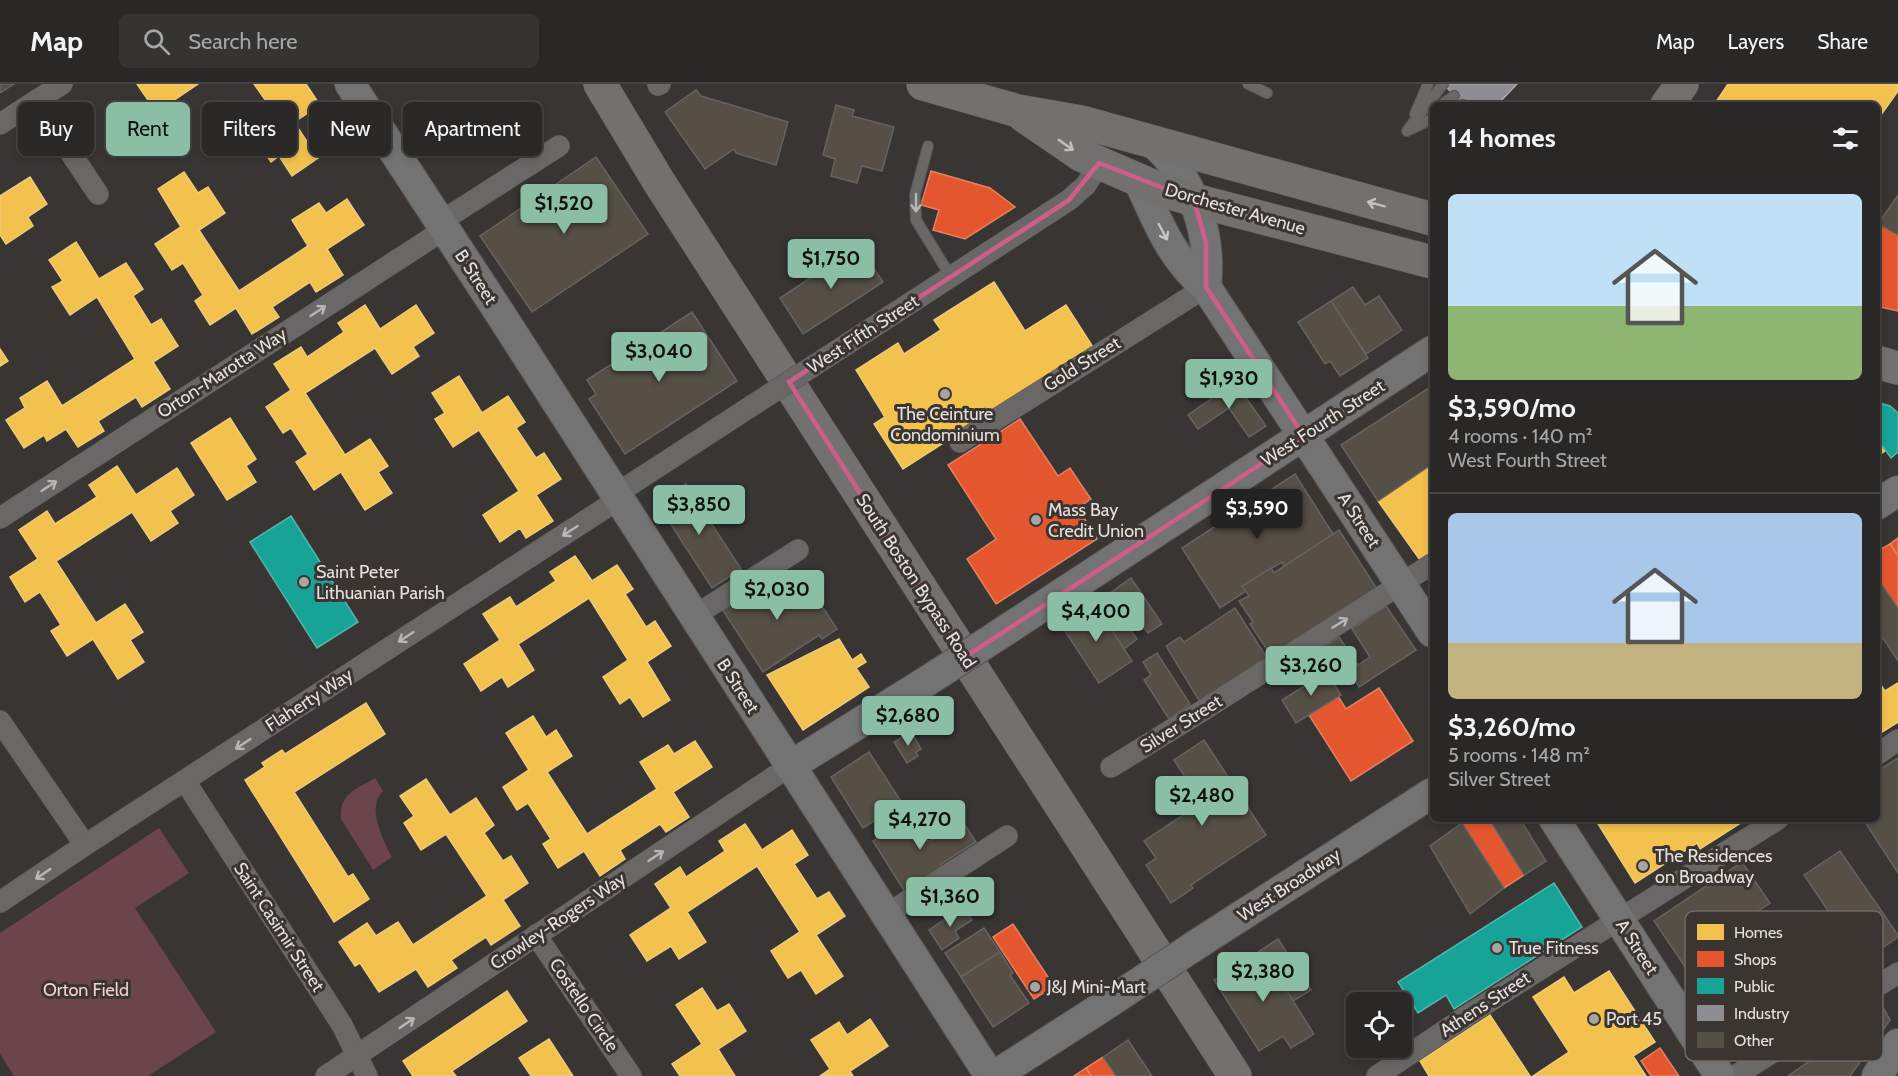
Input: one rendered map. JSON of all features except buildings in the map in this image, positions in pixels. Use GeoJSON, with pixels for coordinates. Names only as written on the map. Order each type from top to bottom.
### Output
{"type":"FeatureCollection","features":[{"type":"Feature","properties":{"kind":"main road","name":"B Street"},"geometry":{"type":"LineString","coordinates":[[350,84],[992,1076]]}},
{"type":"Feature","properties":{"kind":"main road","name":"South Boston Bypass Road"},"geometry":{"type":"LineString","coordinates":[[600,84],[659,182],[1235,1076]]}},
{"type":"Feature","properties":{"kind":"main road","name":"Dorchester Avenue"},"geometry":{"type":"LineString","coordinates":[[923,84],[1018,111],[1081,122],[1430,218]]}},
{"type":"Feature","properties":{"kind":"main road"},"geometry":{"type":"LineString","coordinates":[[1669,102],[1682,84]]}},
{"type":"Feature","properties":{"kind":"main road","name":"Dorchester Avenue"},"geometry":{"type":"LineString","coordinates":[[1018,111],[1074,151],[1164,190],[1194,200],[1430,261]]}},
{"type":"Feature","properties":{"kind":"main road"},"geometry":{"type":"LineString","coordinates":[[1151,141],[1174,166],[1194,200],[1206,243],[1208,263],[1206,287]]}},
{"type":"Feature","properties":{"kind":"main road","name":"A Street"},"geometry":{"type":"LineString","coordinates":[[1138,179],[1162,232],[1186,269],[1206,287],[1430,629]]}},
{"type":"Feature","properties":{"kind":"main road","name":"West Fourth Street"},"geometry":{"type":"LineString","coordinates":[[790,766],[1000,634],[1430,352]]}},
{"type":"Feature","properties":{"kind":"main road"},"geometry":{"type":"LineString","coordinates":[[1880,363],[1898,368]]}},
{"type":"Feature","properties":{"kind":"main road"},"geometry":{"type":"LineString","coordinates":[[1880,502],[1898,491]]}},
{"type":"Feature","properties":{"kind":"main road","name":"West Broadway"},"geometry":{"type":"LineString","coordinates":[[992,1076],[1430,794]]}},
{"type":"Feature","properties":{"kind":"main road","name":"A Street"},"geometry":{"type":"LineString","coordinates":[[1556,822],[1685,1022]]}},
{"type":"Feature","properties":{"kind":"main road"},"geometry":{"type":"LineString","coordinates":[[1877,1076],[1898,1044]]}},
{"type":"Feature","properties":{"kind":"main road","name":"A Street"},"geometry":{"type":"LineString","coordinates":[[1710,1061],[1720,1076]]}},
{"type":"Feature","properties":{"kind":"street"},"geometry":{"type":"LineString","coordinates":[[0,124],[62,84]]}},
{"type":"Feature","properties":{"kind":"street"},"geometry":{"type":"LineString","coordinates":[[36,101],[98,194]]}},
{"type":"Feature","properties":{"kind":"street","name":"Orton-Marotta Way"},"geometry":{"type":"LineString","coordinates":[[0,518],[559,146]]}},
{"type":"Feature","properties":{"kind":"street","name":"West Fifth Street"},"geometry":{"type":"LineString","coordinates":[[617,497],[753,405],[1076,195],[1091,179],[1099,163]]}},
{"type":"Feature","properties":{"kind":"street","name":"Gold Street"},"geometry":{"type":"LineString","coordinates":[[960,442],[1206,287]]}},
{"type":"Feature","properties":{"kind":"street","name":"Flaherty Way"},"geometry":{"type":"LineString","coordinates":[[0,902],[617,497]]}},
{"type":"Feature","properties":{"kind":"street"},"geometry":{"type":"LineString","coordinates":[[694,616],[798,550]]}},
{"type":"Feature","properties":{"kind":"street","name":"Silver Street"},"geometry":{"type":"LineString","coordinates":[[1111,767],[1430,565]]}},
{"type":"Feature","properties":{"kind":"street"},"geometry":{"type":"LineString","coordinates":[[0,721],[85,845]]}},
{"type":"Feature","properties":{"kind":"street"},"geometry":{"type":"LineString","coordinates":[[1880,752],[1898,741]]}},
{"type":"Feature","properties":{"kind":"street","name":"Crowley-Rogers Way"},"geometry":{"type":"LineString","coordinates":[[326,1076],[790,766]]}},
{"type":"Feature","properties":{"kind":"street","name":"Saint Casimir Street"},"geometry":{"type":"LineString","coordinates":[[185,781],[342,1025],[367,1076]]}},
{"type":"Feature","properties":{"kind":"street","name":"Athens Street"},"geometry":{"type":"LineString","coordinates":[[1377,1076],[1468,1015],[1773,822]]}},
{"type":"Feature","properties":{"kind":"street"},"geometry":{"type":"LineString","coordinates":[[886,915],[1007,836]]}},
{"type":"Feature","properties":{"kind":"street","name":"Costello Circle"},"geometry":{"type":"LineString","coordinates":[[537,935],[631,1076]]}},
{"type":"Feature","properties":{"kind":"street"},"geometry":{"type":"LineString","coordinates":[[1883,982],[1898,973]]}},
{"type":"Feature","properties":{"kind":"street"},"geometry":{"type":"LineString","coordinates":[[1735,1076],[1759,1061]]}},
{"type":"Feature","properties":{"kind":"lane"},"geometry":{"type":"LineString","coordinates":[[1248,84],[1267,93]]}},
{"type":"Feature","properties":{"kind":"lane"},"geometry":{"type":"LineString","coordinates":[[1407,131],[1428,84]]}},
{"type":"Feature","properties":{"kind":"lane"},"geometry":{"type":"LineString","coordinates":[[1407,131],[1443,84]]}},
{"type":"Feature","properties":{"kind":"lane"},"geometry":{"type":"LineString","coordinates":[[1446,102],[1454,96]]}},
{"type":"Feature","properties":{"kind":"lane"},"geometry":{"type":"LineString","coordinates":[[1407,131],[1430,114]]}},
{"type":"Feature","properties":{"kind":"lane"},"geometry":{"type":"LineString","coordinates":[[1407,131],[1430,120]]}},
{"type":"Feature","properties":{"kind":"lane"},"geometry":{"type":"LineString","coordinates":[[928,146],[915,195],[916,220],[951,277]]}},
{"type":"Feature","properties":{"kind":"highlighted area"},"geometry":{"type":"Polygon","coordinates":[[[1099,163],[1194,200],[1206,243],[1206,287],[1304,436],[965,657],[789,382],[1069,200],[1099,163]]]}},
{"type":"Feature","properties":{"kind":"green space"},"geometry":{"type":"Polygon","coordinates":[[[375,778],[383,791],[376,806],[378,824],[392,857],[373,870],[341,819],[341,811],[350,793],[375,778]]]}},
{"type":"Feature","properties":{"kind":"green space","name":"Orton Field"},"geometry":{"type":"Polygon","coordinates":[[[159,828],[189,873],[135,908],[216,1032],[148,1076],[14,1076],[0,1054],[0,933],[159,828]]]}},
{"type":"Feature","properties":{"kind":"place","name":"The Ceinture Condominium"},"geometry":{"type":"Point","coordinates":[945,394]}},
{"type":"Feature","properties":{"kind":"place","name":"Mass Bay Credit Union"},"geometry":{"type":"Point","coordinates":[1036,520]}},
{"type":"Feature","properties":{"kind":"place","name":"Saint Peter Lithuanian Parish"},"geometry":{"type":"Point","coordinates":[304,582]}},
{"type":"Feature","properties":{"kind":"place","name":"The Residences on Broadway"},"geometry":{"type":"Point","coordinates":[1643,866]}},
{"type":"Feature","properties":{"kind":"place","name":"True Fitness"},"geometry":{"type":"Point","coordinates":[1497,948]}},
{"type":"Feature","properties":{"kind":"place","name":"J&J Mini-Mart"},"geometry":{"type":"Point","coordinates":[1035,987]}},
{"type":"Feature","properties":{"kind":"place","name":"Port 45"},"geometry":{"type":"Point","coordinates":[1594,1019]}}]}
